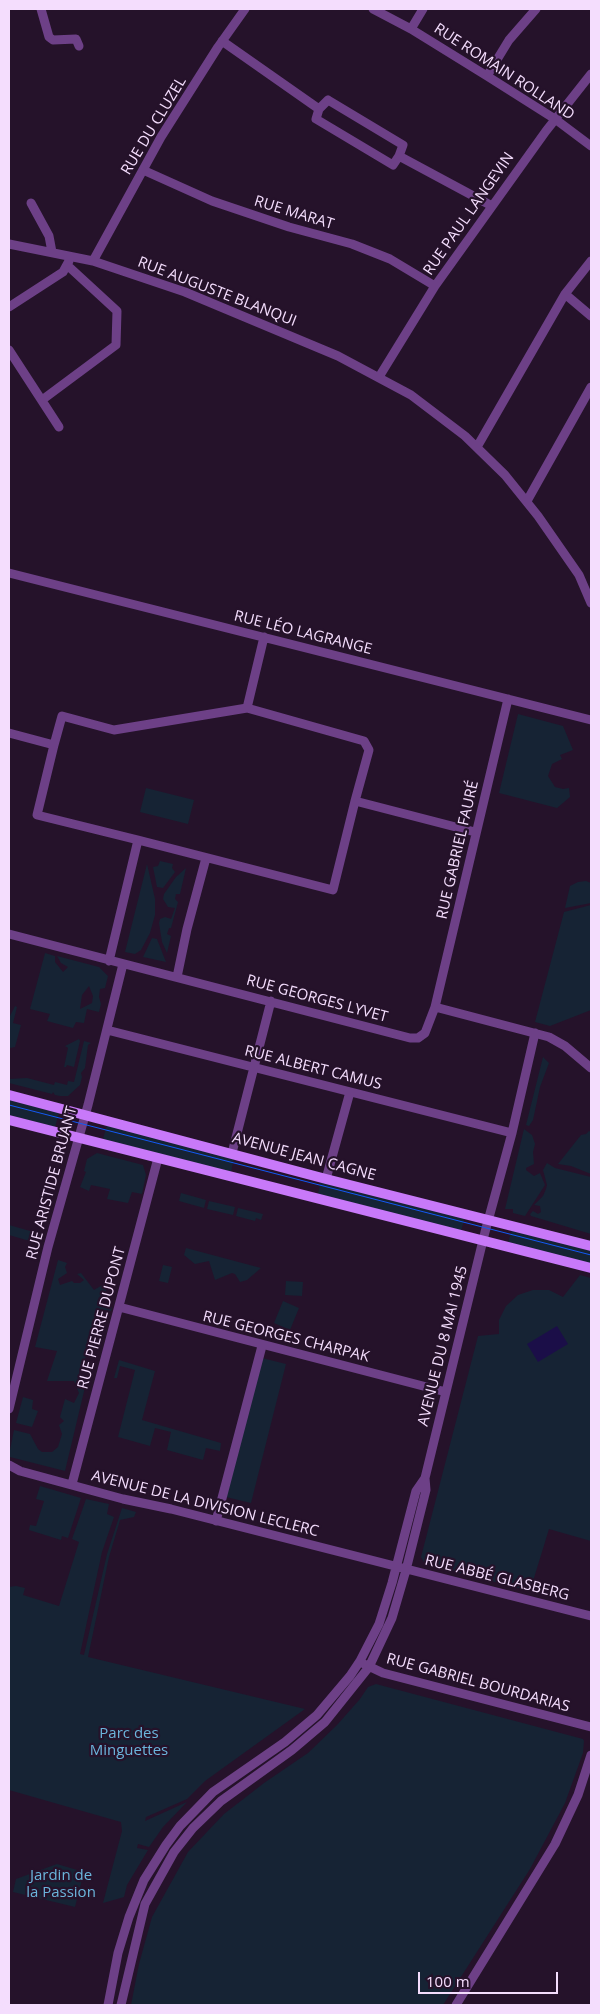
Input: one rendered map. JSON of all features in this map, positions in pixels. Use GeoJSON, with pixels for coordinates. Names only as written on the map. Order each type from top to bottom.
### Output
{"type":"FeatureCollection","features":[{"type":"Feature","properties":{"kind":"street"},"geometry":{"type":"LineString","coordinates":[[41,9],[49,37],[53,40],[76,38],[79,46]]}},
{"type":"Feature","properties":{"kind":"street","name":"RUE DU CLUZEL"},"geometry":{"type":"LineString","coordinates":[[93,261],[162,137],[222,41],[245,9]]}},
{"type":"Feature","properties":{"kind":"street","name":"RUE ROMAIN ROLLAND"},"geometry":{"type":"LineString","coordinates":[[373,9],[411,29],[487,76],[554,119],[591,146]]}},
{"type":"Feature","properties":{"kind":"street"},"geometry":{"type":"LineString","coordinates":[[411,29],[423,9]]}},
{"type":"Feature","properties":{"kind":"street"},"geometry":{"type":"LineString","coordinates":[[487,76],[509,40],[536,9]]}},
{"type":"Feature","properties":{"kind":"street"},"geometry":{"type":"LineString","coordinates":[[222,41],[320,109]]}},
{"type":"Feature","properties":{"kind":"street","name":"RUE PAUL LANGEVIN"},"geometry":{"type":"LineString","coordinates":[[379,378],[435,286],[554,119],[591,74]]}},
{"type":"Feature","properties":{"kind":"street"},"geometry":{"type":"LineString","coordinates":[[328,100],[403,145],[393,165],[316,119],[320,109],[328,100]]}},
{"type":"Feature","properties":{"kind":"street"},"geometry":{"type":"LineString","coordinates":[[399,156],[492,206]]}},
{"type":"Feature","properties":{"kind":"street","name":"RUE MARAT"},"geometry":{"type":"LineString","coordinates":[[143,170],[212,201],[289,228],[352,244],[390,259],[435,286]]}},
{"type":"Feature","properties":{"kind":"street"},"geometry":{"type":"LineString","coordinates":[[31,203],[49,236],[52,252]]}},
{"type":"Feature","properties":{"kind":"street","name":"RUE AUGUSTE BLANQUI"},"geometry":{"type":"LineString","coordinates":[[9,244],[52,252],[69,260],[93,261],[185,292],[338,356],[411,394],[477,447],[505,475],[527,501],[579,576],[591,603]]}},
{"type":"Feature","properties":{"kind":"street"},"geometry":{"type":"LineString","coordinates":[[9,307],[63,272],[69,260],[117,311],[116,345],[42,400]]}},
{"type":"Feature","properties":{"kind":"street"},"geometry":{"type":"LineString","coordinates":[[477,447],[565,294],[591,261]]}},
{"type":"Feature","properties":{"kind":"street"},"geometry":{"type":"LineString","coordinates":[[565,294],[591,316]]}},
{"type":"Feature","properties":{"kind":"street"},"geometry":{"type":"LineString","coordinates":[[9,350],[59,427]]}},
{"type":"Feature","properties":{"kind":"street"},"geometry":{"type":"LineString","coordinates":[[527,501],[591,387]]}},
{"type":"Feature","properties":{"kind":"street","name":"RUE LÉO LAGRANGE"},"geometry":{"type":"LineString","coordinates":[[9,573],[591,720]]}},
{"type":"Feature","properties":{"kind":"street"},"geometry":{"type":"LineString","coordinates":[[247,708],[264,637]]}},
{"type":"Feature","properties":{"kind":"street","name":"RUE GABRIEL FAURÉ"},"geometry":{"type":"LineString","coordinates":[[435,1008],[475,832],[508,699]]}},
{"type":"Feature","properties":{"kind":"street"},"geometry":{"type":"LineString","coordinates":[[247,708],[364,741],[368,750],[333,890],[37,815],[54,744],[62,716],[114,730],[247,708]]}},
{"type":"Feature","properties":{"kind":"street"},"geometry":{"type":"LineString","coordinates":[[9,734],[54,744]]}},
{"type":"Feature","properties":{"kind":"street"},"geometry":{"type":"LineString","coordinates":[[355,801],[475,832]]}},
{"type":"Feature","properties":{"kind":"street"},"geometry":{"type":"LineString","coordinates":[[109,961],[138,840]]}},
{"type":"Feature","properties":{"kind":"street"},"geometry":{"type":"LineString","coordinates":[[177,977],[187,929],[206,858]]}},
{"type":"Feature","properties":{"kind":"street","name":"RUE GEORGES LYVET"},"geometry":{"type":"LineString","coordinates":[[9,934],[410,1038],[418,1038],[425,1033],[435,1008]]}},
{"type":"Feature","properties":{"kind":"street","name":"RUE ARISTIDE BRUANT"},"geometry":{"type":"LineString","coordinates":[[9,1409],[48,1247],[79,1138],[123,964]]}},
{"type":"Feature","properties":{"kind":"street"},"geometry":{"type":"LineString","coordinates":[[232,1153],[271,1001]]}},
{"type":"Feature","properties":{"kind":"street"},"geometry":{"type":"LineString","coordinates":[[435,1008],[550,1037],[565,1046],[591,1068]]}},
{"type":"Feature","properties":{"kind":"street","name":"RUE ALBERT CAMUS"},"geometry":{"type":"LineString","coordinates":[[107,1030],[512,1133]]}},
{"type":"Feature","properties":{"kind":"street","name":"AVENUE DU 8 MAI 1945"},"geometry":{"type":"LineString","coordinates":[[121,2005],[145,1904],[174,1852],[193,1828],[221,1801],[292,1750],[325,1722],[369,1667],[392,1618],[426,1490],[425,1478],[488,1220],[512,1133],[535,1033]]}},
{"type":"Feature","properties":{"kind":"street"},"geometry":{"type":"LineString","coordinates":[[326,1180],[350,1092]]}},
{"type":"Feature","properties":{"kind":"street","name":"AVENUE JEAN CAGNE"},"geometry":{"type":"LineString","coordinates":[[9,1095],[232,1153],[326,1180],[591,1246]]}},
{"type":"Feature","properties":{"kind":"street"},"geometry":{"type":"LineString","coordinates":[[9,1120],[591,1268]]}},
{"type":"Feature","properties":{"kind":"street","name":"RUE PIERRE DUPONT"},"geometry":{"type":"LineString","coordinates":[[72,1484],[158,1158]]}},
{"type":"Feature","properties":{"kind":"street","name":"RUE GEORGES CHARPAK"},"geometry":{"type":"LineString","coordinates":[[119,1308],[446,1392]]}},
{"type":"Feature","properties":{"kind":"street"},"geometry":{"type":"LineString","coordinates":[[216,1521],[262,1346]]}},
{"type":"Feature","properties":{"kind":"street","name":"AVENUE DE LA DIVISION LECLERC"},"geometry":{"type":"LineString","coordinates":[[9,1465],[20,1471],[123,1499],[396,1567]]}},
{"type":"Feature","properties":{"kind":"street","name":"AVENUE DU 8 MAI 1945"},"geometry":{"type":"LineString","coordinates":[[108,2005],[118,1953],[129,1917],[144,1880],[166,1845],[180,1826],[213,1792],[285,1742],[316,1715],[350,1676],[360,1661],[379,1624],[416,1491],[425,1478]]}},
{"type":"Feature","properties":{"kind":"street","name":"RUE ABBÉ GLASBERG"},"geometry":{"type":"LineString","coordinates":[[396,1567],[591,1616]]}},
{"type":"Feature","properties":{"kind":"street","name":"RUE GABRIEL BOURDARIAS"},"geometry":{"type":"LineString","coordinates":[[360,1661],[377,1672],[591,1727]]}},
{"type":"Feature","properties":{"kind":"street"},"geometry":{"type":"LineString","coordinates":[[456,2005],[555,1844],[578,1795],[591,1755]]}},
{"type":"Feature","properties":{"kind":"street","name":"AVENUE DU 8 MAI 1945"},"geometry":{"type":"LineString","coordinates":[[115,2005],[118,1993],[125,1984]]}},
{"type":"Feature","properties":{"kind":"green space"},"geometry":{"type":"Polygon","coordinates":[[[518,714],[563,726],[573,750],[560,755],[562,759],[552,764],[548,776],[555,787],[569,788],[570,797],[557,808],[499,793],[518,714]]]}},
{"type":"Feature","properties":{"kind":"green space"},"geometry":{"type":"Polygon","coordinates":[[[146,788],[194,800],[188,824],[140,812],[146,788]]]}},
{"type":"Feature","properties":{"kind":"green space"},"geometry":{"type":"Polygon","coordinates":[[[160,861],[173,864],[172,868],[175,872],[163,888],[157,887],[153,867],[158,866],[160,861]]]}},
{"type":"Feature","properties":{"kind":"green space"},"geometry":{"type":"Polygon","coordinates":[[[147,864],[155,899],[155,915],[150,933],[141,950],[135,954],[125,952],[147,864]]]}},
{"type":"Feature","properties":{"kind":"green space"},"geometry":{"type":"Polygon","coordinates":[[[186,868],[180,894],[176,894],[175,899],[178,902],[171,928],[169,928],[167,934],[171,936],[167,953],[162,942],[159,923],[160,919],[165,917],[171,919],[175,908],[168,907],[163,899],[164,894],[176,877],[186,868]]]}},
{"type":"Feature","properties":{"kind":"green space"},"geometry":{"type":"Polygon","coordinates":[[[586,881],[591,883],[591,903],[565,908],[570,886],[586,881]]]}},
{"type":"Feature","properties":{"kind":"green space"},"geometry":{"type":"Polygon","coordinates":[[[591,905],[591,1010],[550,1026],[535,1022],[564,912],[591,905]]]}},
{"type":"Feature","properties":{"kind":"green space"},"geometry":{"type":"Polygon","coordinates":[[[152,938],[157,939],[166,962],[143,957],[152,938]]]}},
{"type":"Feature","properties":{"kind":"green space"},"geometry":{"type":"Polygon","coordinates":[[[45,953],[55,956],[55,962],[63,972],[68,967],[61,963],[57,956],[99,967],[108,976],[105,988],[100,989],[99,997],[101,1004],[99,1012],[87,1009],[84,1023],[76,1022],[73,1028],[47,1021],[50,1014],[30,1009],[45,953]],[[89,986],[82,995],[80,1009],[92,1003],[93,996],[89,986]]]}},
{"type":"Feature","properties":{"kind":"green space"},"geometry":{"type":"Polygon","coordinates":[[[15,1006],[17,1007],[13,1023],[21,1025],[15,1047],[10,1048],[9,1053],[9,1018],[15,1006]]]}},
{"type":"Feature","properties":{"kind":"green space"},"geometry":{"type":"Polygon","coordinates":[[[79,1039],[74,1067],[67,1065],[64,1067],[68,1048],[65,1046],[79,1039]]]}},
{"type":"Feature","properties":{"kind":"green space"},"geometry":{"type":"Polygon","coordinates":[[[84,1041],[91,1043],[88,1045],[85,1068],[81,1073],[80,1085],[68,1096],[55,1095],[53,1092],[52,1094],[9,1083],[9,1079],[27,1078],[54,1085],[55,1082],[67,1085],[68,1081],[74,1082],[84,1041]]]}},
{"type":"Feature","properties":{"kind":"green space"},"geometry":{"type":"Polygon","coordinates":[[[543,1057],[549,1063],[540,1087],[533,1120],[529,1126],[526,1125],[543,1057]]]}},
{"type":"Feature","properties":{"kind":"green space"},"geometry":{"type":"Polygon","coordinates":[[[9,1100],[59,1113],[55,1127],[9,1115],[9,1100]]]}},
{"type":"Feature","properties":{"kind":"green space"},"geometry":{"type":"Polygon","coordinates":[[[107,1125],[234,1158],[231,1172],[103,1139],[107,1125]]]}},
{"type":"Feature","properties":{"kind":"green space"},"geometry":{"type":"Polygon","coordinates":[[[524,1129],[532,1135],[535,1144],[533,1152],[534,1164],[526,1168],[526,1170],[534,1176],[540,1173],[545,1185],[525,1216],[513,1213],[513,1209],[505,1209],[524,1129]]]}},
{"type":"Feature","properties":{"kind":"green space"},"geometry":{"type":"Polygon","coordinates":[[[589,1131],[591,1132],[591,1174],[571,1166],[558,1164],[581,1135],[589,1131]]]}},
{"type":"Feature","properties":{"kind":"green space"},"geometry":{"type":"Polygon","coordinates":[[[97,1153],[143,1165],[146,1175],[142,1194],[132,1192],[128,1203],[107,1199],[110,1189],[91,1185],[89,1191],[80,1187],[86,1172],[84,1171],[87,1159],[97,1153]]]}},
{"type":"Feature","properties":{"kind":"green space"},"geometry":{"type":"Polygon","coordinates":[[[547,1163],[555,1168],[591,1177],[591,1234],[531,1216],[530,1214],[533,1211],[538,1214],[541,1212],[540,1206],[534,1205],[543,1196],[546,1189],[547,1185],[543,1170],[547,1163]]]}},
{"type":"Feature","properties":{"kind":"green space"},"geometry":{"type":"Polygon","coordinates":[[[321,1180],[465,1217],[461,1231],[318,1194],[321,1180]]]}},
{"type":"Feature","properties":{"kind":"green space"},"geometry":{"type":"Polygon","coordinates":[[[181,1193],[206,1200],[204,1208],[179,1201],[181,1193]]]}},
{"type":"Feature","properties":{"kind":"green space"},"geometry":{"type":"Polygon","coordinates":[[[209,1201],[235,1207],[233,1215],[207,1209],[209,1201]]]}},
{"type":"Feature","properties":{"kind":"green space"},"geometry":{"type":"Polygon","coordinates":[[[238,1208],[263,1214],[261,1220],[256,1218],[255,1221],[236,1216],[238,1208]]]}},
{"type":"Feature","properties":{"kind":"green space"},"geometry":{"type":"Polygon","coordinates":[[[9,1225],[37,1233],[37,1236],[42,1237],[40,1244],[9,1235],[9,1225]]]}},
{"type":"Feature","properties":{"kind":"green space"},"geometry":{"type":"Polygon","coordinates":[[[512,1229],[591,1249],[591,1265],[508,1243],[512,1229]]]}},
{"type":"Feature","properties":{"kind":"green space"},"geometry":{"type":"Polygon","coordinates":[[[186,1248],[261,1268],[247,1280],[240,1282],[235,1274],[232,1273],[215,1280],[209,1261],[195,1264],[184,1255],[186,1248]]]}},
{"type":"Feature","properties":{"kind":"green space"},"geometry":{"type":"Polygon","coordinates":[[[58,1260],[67,1263],[65,1267],[67,1273],[58,1279],[60,1285],[72,1281],[80,1283],[84,1280],[77,1274],[81,1273],[94,1290],[109,1281],[103,1301],[106,1306],[108,1300],[113,1302],[109,1302],[109,1305],[112,1307],[111,1311],[104,1310],[93,1354],[88,1353],[79,1372],[80,1378],[86,1383],[65,1471],[10,1457],[9,1455],[14,1430],[30,1434],[38,1449],[42,1452],[52,1452],[58,1447],[62,1434],[59,1425],[64,1421],[60,1417],[65,1399],[74,1403],[79,1393],[74,1381],[47,1381],[57,1351],[35,1347],[58,1260]]]}},
{"type":"Feature","properties":{"kind":"green space"},"geometry":{"type":"Polygon","coordinates":[[[163,1265],[172,1267],[168,1283],[159,1281],[163,1265]]]}},
{"type":"Feature","properties":{"kind":"green space"},"geometry":{"type":"Polygon","coordinates":[[[580,1275],[591,1278],[591,1541],[549,1529],[530,1591],[425,1564],[421,1557],[478,1336],[499,1334],[499,1320],[506,1306],[518,1295],[533,1290],[549,1290],[563,1297],[580,1275]]]}},
{"type":"Feature","properties":{"kind":"green space"},"geometry":{"type":"Polygon","coordinates":[[[286,1281],[303,1282],[302,1296],[285,1295],[286,1281]]]}},
{"type":"Feature","properties":{"kind":"green space"},"geometry":{"type":"Polygon","coordinates":[[[283,1301],[299,1308],[290,1330],[274,1323],[283,1301]]]}},
{"type":"Feature","properties":{"kind":"green space"},"geometry":{"type":"Polygon","coordinates":[[[262,1358],[286,1364],[251,1503],[226,1497],[262,1358]]]}},
{"type":"Feature","properties":{"kind":"green space"},"geometry":{"type":"Polygon","coordinates":[[[119,1360],[155,1371],[142,1420],[221,1443],[220,1451],[206,1448],[203,1460],[167,1450],[171,1432],[155,1428],[150,1446],[118,1437],[135,1370],[120,1366],[117,1378],[114,1378],[119,1360]]]}},
{"type":"Feature","properties":{"kind":"green space"},"geometry":{"type":"Polygon","coordinates":[[[23,1397],[33,1400],[32,1409],[38,1411],[32,1427],[16,1423],[23,1397]]]}},
{"type":"Feature","properties":{"kind":"green space"},"geometry":{"type":"Polygon","coordinates":[[[40,1486],[81,1498],[68,1538],[62,1536],[61,1540],[29,1530],[30,1525],[36,1526],[44,1501],[36,1499],[40,1486]]]}},
{"type":"Feature","properties":{"kind":"green space","name":"Parc des Minguettes"},"geometry":{"type":"Polygon","coordinates":[[[86,1499],[109,1504],[107,1514],[114,1517],[102,1552],[80,1654],[84,1655],[107,1554],[122,1508],[136,1512],[134,1517],[120,1520],[109,1557],[88,1657],[305,1709],[205,1781],[187,1799],[146,1817],[145,1821],[187,1802],[163,1827],[149,1847],[138,1844],[137,1848],[148,1850],[127,1885],[124,1897],[103,1903],[122,1831],[121,1822],[9,1790],[9,1587],[25,1588],[23,1595],[59,1606],[79,1542],[72,1539],[86,1499]]]}},
{"type":"Feature","properties":{"kind":"green space"},"geometry":{"type":"Polygon","coordinates":[[[376,1684],[583,1739],[584,1741],[583,1753],[565,1803],[530,1869],[443,2005],[131,2005],[139,1964],[152,1917],[188,1852],[224,1814],[264,1783],[308,1753],[337,1725],[368,1687],[376,1684]]]}},
{"type":"Feature","properties":{"kind":"green space","name":"Jardin de la Passion"},"geometry":{"type":"Polygon","coordinates":[[[57,1864],[84,1872],[75,1907],[13,1892],[16,1879],[57,1864]]]}},
{"type":"Feature","properties":{"kind":"shaded area"},"geometry":{"type":"Polygon","coordinates":[[[557,1326],[568,1344],[538,1362],[527,1344],[557,1326]]]}},
{"type":"Feature","properties":{"kind":"tram line"},"geometry":{"type":"LineString","coordinates":[[9,1105],[591,1255]]}}]}
